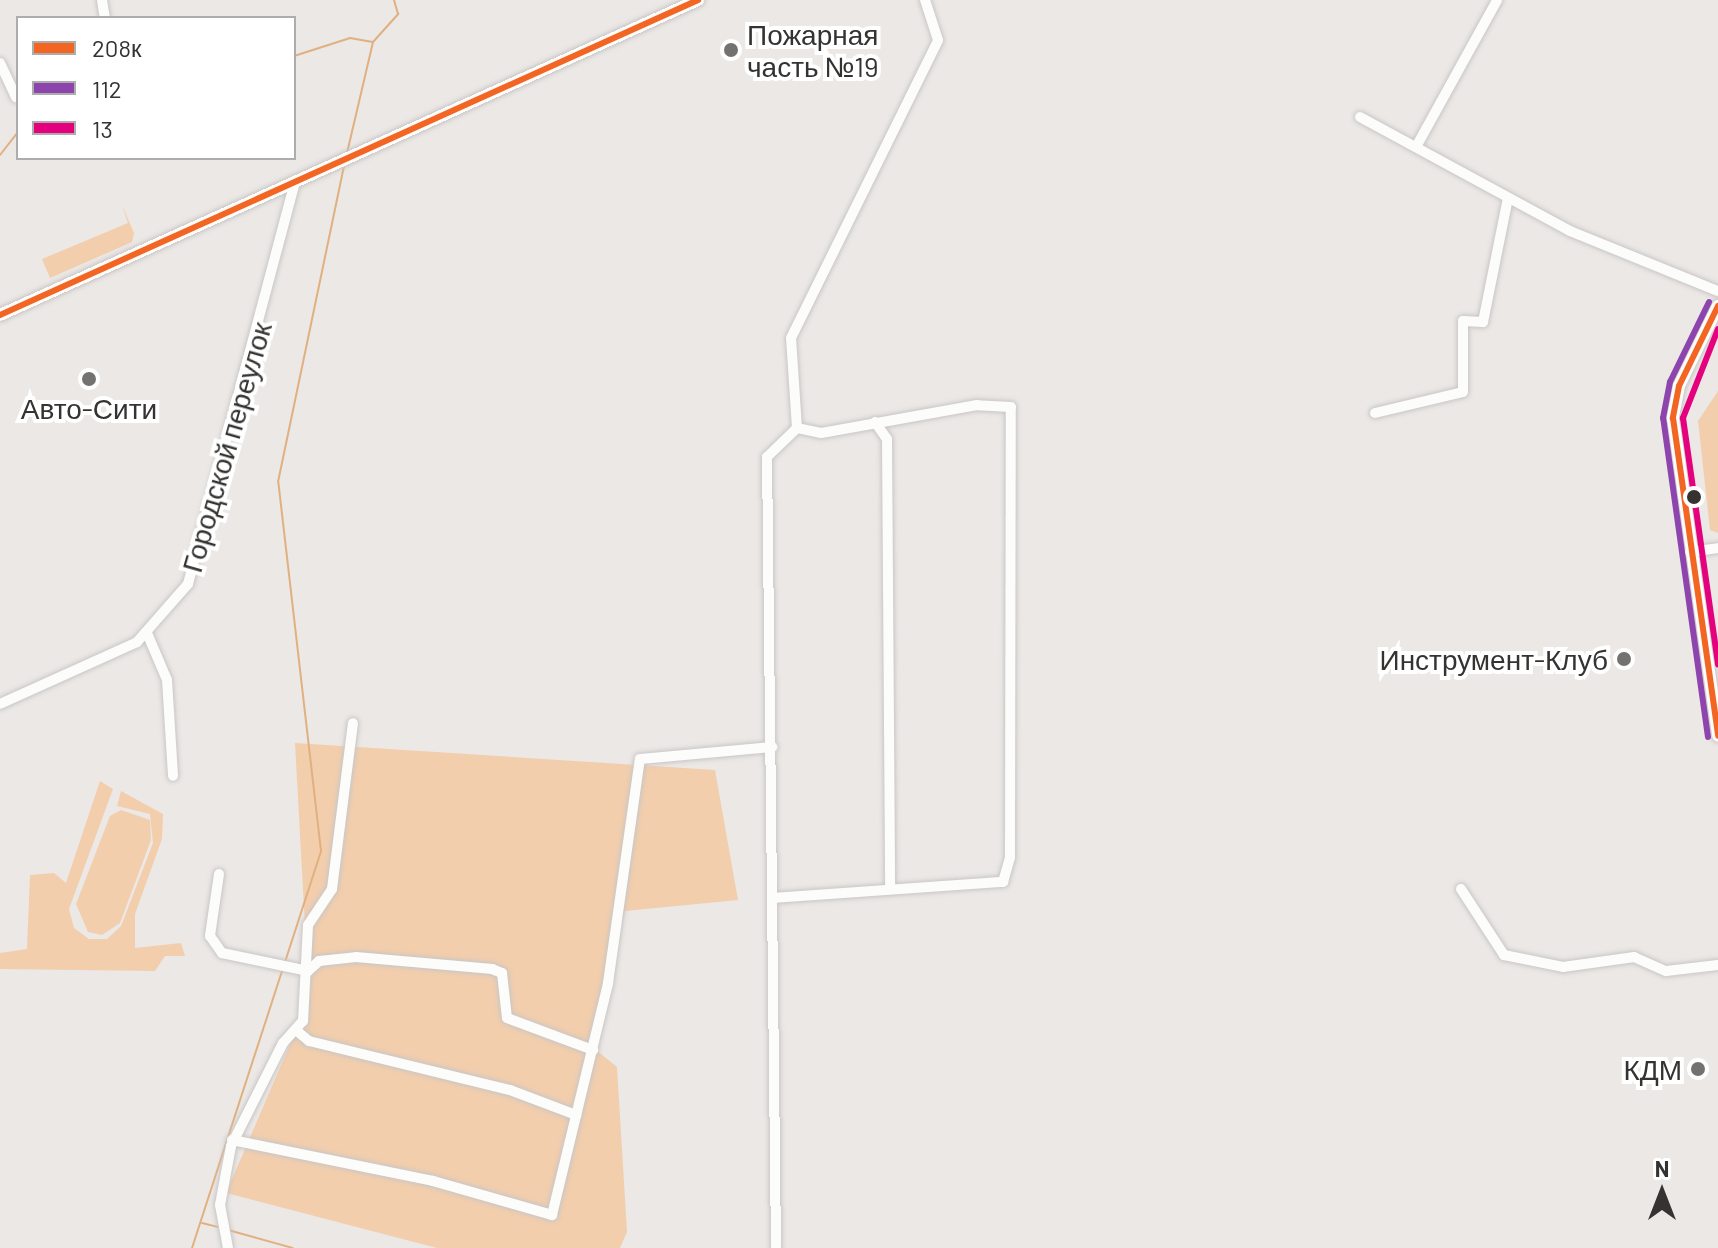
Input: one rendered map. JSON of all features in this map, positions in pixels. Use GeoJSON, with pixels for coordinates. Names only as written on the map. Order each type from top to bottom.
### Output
{"type":"FeatureCollection","features":[{"type":"Feature","properties":{"kind":"main road"},"geometry":{"type":"LineString","coordinates":[[0,315],[698,0]]}},
{"type":"Feature","properties":{"kind":"main road"},"geometry":{"type":"LineString","coordinates":[[1716,313],[1679,386],[1673,418],[1718,736]]}},
{"type":"Feature","properties":{"kind":"street"},"geometry":{"type":"LineString","coordinates":[[776,1248],[767,457],[797,428],[791,338],[938,40],[925,0]]}},
{"type":"Feature","properties":{"kind":"street"},"geometry":{"type":"LineString","coordinates":[[1416,147],[1497,0]]}},
{"type":"Feature","properties":{"kind":"street"},"geometry":{"type":"LineString","coordinates":[[0,63],[16,98]]}},
{"type":"Feature","properties":{"kind":"street"},"geometry":{"type":"LineString","coordinates":[[1360,117],[1508,198],[1718,291]]}},
{"type":"Feature","properties":{"kind":"street","name":"Городской переулок"},"geometry":{"type":"LineString","coordinates":[[0,704],[147,633],[188,584],[295,182]]}},
{"type":"Feature","properties":{"kind":"street"},"geometry":{"type":"LineString","coordinates":[[1375,413],[1463,392],[1463,321],[1483,322],[1508,198]]}},
{"type":"Feature","properties":{"kind":"street"},"geometry":{"type":"LineString","coordinates":[[772,898],[890,887],[1003,882],[1009,872],[1011,407],[1003,402],[821,433],[797,428]]}},
{"type":"Feature","properties":{"kind":"street"},"geometry":{"type":"LineString","coordinates":[[875,422],[887,439],[890,887]]}},
{"type":"Feature","properties":{"kind":"street"},"geometry":{"type":"LineString","coordinates":[[1690,552],[1718,548]]}},
{"type":"Feature","properties":{"kind":"street"},"geometry":{"type":"LineString","coordinates":[[147,633],[167,680],[173,776]]}},
{"type":"Feature","properties":{"kind":"street"},"geometry":{"type":"LineString","coordinates":[[228,1248],[220,1205],[232,1140],[297,1031],[309,997],[308,925],[332,889],[353,723]]}},
{"type":"Feature","properties":{"kind":"street"},"geometry":{"type":"LineString","coordinates":[[232,1140],[433,1181],[549,1216],[593,1050],[640,759],[772,747]]}},
{"type":"Feature","properties":{"kind":"street"},"geometry":{"type":"LineString","coordinates":[[219,874],[214,947],[308,971]]}},
{"type":"Feature","properties":{"kind":"street"},"geometry":{"type":"LineString","coordinates":[[1461,889],[1504,955],[1563,967],[1634,957],[1666,971],[1718,965]]}},
{"type":"Feature","properties":{"kind":"street"},"geometry":{"type":"LineString","coordinates":[[308,971],[319,961],[356,957],[492,969],[502,973],[507,1018],[593,1050]]}},
{"type":"Feature","properties":{"kind":"street"},"geometry":{"type":"LineString","coordinates":[[297,1031],[309,1041],[510,1090],[576,1115]]}},
{"type":"Feature","properties":{"kind":"shaded area"},"geometry":{"type":"Polygon","coordinates":[[[122,205],[134,233],[132,242],[50,278],[42,259],[128,223],[122,205]]]}},
{"type":"Feature","properties":{"kind":"shaded area"},"geometry":{"type":"Polygon","coordinates":[[[1718,391],[1718,533],[1710,530],[1698,421],[1718,391]]]}},
{"type":"Feature","properties":{"kind":"shaded area"},"geometry":{"type":"Polygon","coordinates":[[[295,743],[715,770],[738,900],[625,911],[590,1045],[617,1067],[627,1232],[620,1248],[437,1248],[226,1193],[309,1000],[295,743]]]}},
{"type":"Feature","properties":{"kind":"shaded area"},"geometry":{"type":"Polygon","coordinates":[[[100,781],[113,789],[69,909],[74,928],[89,939],[107,939],[121,926],[153,843],[150,814],[117,806],[121,791],[163,814],[162,839],[135,914],[135,948],[181,943],[185,956],[165,956],[155,971],[0,969],[0,953],[27,949],[30,875],[54,873],[66,883],[100,781]]]}},
{"type":"Feature","properties":{"kind":"shaded area"},"geometry":{"type":"Polygon","coordinates":[[[121,810],[150,820],[151,840],[120,923],[102,935],[88,932],[76,904],[110,816],[121,810]]]}},
{"type":"Feature","properties":{"kind":"waterway"},"geometry":{"type":"LineString","coordinates":[[296,55],[350,38],[373,42],[398,14],[394,0]]}},
{"type":"Feature","properties":{"kind":"waterway"},"geometry":{"type":"LineString","coordinates":[[347,153],[373,42]]}},
{"type":"Feature","properties":{"kind":"waterway"},"geometry":{"type":"LineString","coordinates":[[0,155],[16,135]]}},
{"type":"Feature","properties":{"kind":"waterway"},"geometry":{"type":"LineString","coordinates":[[285,962],[321,851],[278,482],[344,167]]}},
{"type":"Feature","properties":{"kind":"waterway"},"geometry":{"type":"LineString","coordinates":[[192,1248],[282,971]]}},
{"type":"Feature","properties":{"kind":"waterway"},"geometry":{"type":"LineString","coordinates":[[202,1223],[218,1227]]}},
{"type":"Feature","properties":{"kind":"waterway"},"geometry":{"type":"LineString","coordinates":[[228,1230],[293,1248]]}},
{"type":"Feature","properties":{"kind":"transit line","name":"208к"},"geometry":{"type":"LineString","coordinates":[[0,315],[698,0]]}},
{"type":"Feature","properties":{"kind":"transit line","name":"112"},"geometry":{"type":"LineString","coordinates":[[1708,737],[1663,418],[1670,382],[1709,302]]}},
{"type":"Feature","properties":{"kind":"transit line","name":"208к"},"geometry":{"type":"LineString","coordinates":[[1718,306],[1679,386],[1673,418],[1718,736]]}},
{"type":"Feature","properties":{"kind":"transit line","name":"13"},"geometry":{"type":"LineString","coordinates":[[1718,329],[1683,418],[1718,665]]}},
{"type":"Feature","properties":{"kind":"place","name":"Пожарная часть №19"},"geometry":{"type":"Point","coordinates":[731,50]}},
{"type":"Feature","properties":{"kind":"place","name":"Авто-Сити"},"geometry":{"type":"Point","coordinates":[89,379]}},
{"type":"Feature","properties":{"kind":"place","name":"Инструмент-Клуб"},"geometry":{"type":"Point","coordinates":[1624,659]}},
{"type":"Feature","properties":{"kind":"place","name":"КДМ"},"geometry":{"type":"Point","coordinates":[1698,1069]}}]}
